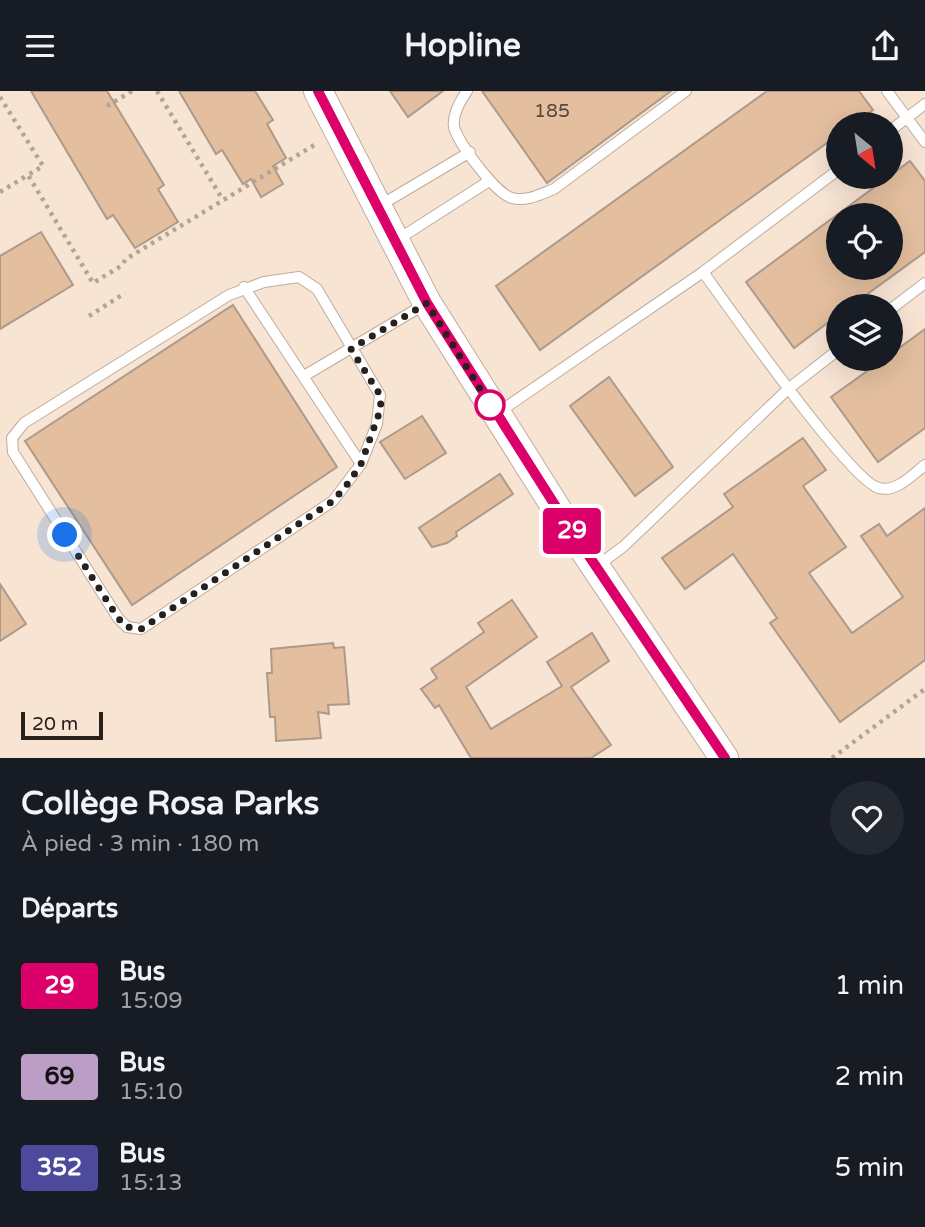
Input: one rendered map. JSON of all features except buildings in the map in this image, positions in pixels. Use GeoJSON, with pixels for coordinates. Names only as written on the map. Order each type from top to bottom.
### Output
{"type":"FeatureCollection","features":[{"type":"Feature","properties":{"kind":"street"},"geometry":{"type":"LineString","coordinates":[[318,91],[427,303],[496,414],[724,758]]}},
{"type":"Feature","properties":{"kind":"lane"},"geometry":{"type":"LineString","coordinates":[[467,91],[455,112],[454,127],[499,194],[515,199],[536,197],[554,189],[686,91]]}},
{"type":"Feature","properties":{"kind":"lane"},"geometry":{"type":"LineString","coordinates":[[887,91],[925,142]]}},
{"type":"Feature","properties":{"kind":"lane"},"geometry":{"type":"LineString","coordinates":[[903,121],[925,104]]}},
{"type":"Feature","properties":{"kind":"lane"},"geometry":{"type":"LineString","coordinates":[[379,206],[470,152]]}},
{"type":"Feature","properties":{"kind":"lane"},"geometry":{"type":"LineString","coordinates":[[496,414],[703,272],[826,179]]}},
{"type":"Feature","properties":{"kind":"lane"},"geometry":{"type":"LineString","coordinates":[[394,242],[489,181]]}},
{"type":"Feature","properties":{"kind":"lane"},"geometry":{"type":"LineString","coordinates":[[703,272],[788,389],[867,483],[887,489],[925,465]]}},
{"type":"Feature","properties":{"kind":"lane"},"geometry":{"type":"LineString","coordinates":[[299,277],[317,289],[351,349],[380,395],[377,424],[361,464],[333,501],[141,629],[127,627],[118,618],[13,452],[12,438],[24,423],[244,288],[299,277]]}},
{"type":"Feature","properties":{"kind":"lane"},"geometry":{"type":"LineString","coordinates":[[903,300],[925,283]]}},
{"type":"Feature","properties":{"kind":"lane"},"geometry":{"type":"LineString","coordinates":[[244,288],[361,464]]}},
{"type":"Feature","properties":{"kind":"lane"},"geometry":{"type":"LineString","coordinates":[[304,376],[427,303]]}},
{"type":"Feature","properties":{"kind":"lane"},"geometry":{"type":"LineString","coordinates":[[596,567],[624,546],[788,389],[826,359]]}},
{"type":"Feature","properties":{"kind":"path"},"geometry":{"type":"LineString","coordinates":[[107,106],[132,91]]}},
{"type":"Feature","properties":{"kind":"path"},"geometry":{"type":"LineString","coordinates":[[157,91],[223,200]]}},
{"type":"Feature","properties":{"kind":"path"},"geometry":{"type":"LineString","coordinates":[[0,97],[43,166],[0,192]]}},
{"type":"Feature","properties":{"kind":"path"},"geometry":{"type":"LineString","coordinates":[[28,175],[93,283],[121,266],[126,259],[338,130]]}},
{"type":"Feature","properties":{"kind":"path"},"geometry":{"type":"LineString","coordinates":[[89,316],[125,293]]}},
{"type":"Feature","properties":{"kind":"path"},"geometry":{"type":"LineString","coordinates":[[832,758],[925,689]]}},
{"type":"Feature","properties":{"kind":"bus line","name":"29"},"geometry":{"type":"LineString","coordinates":[[318,91],[427,303],[558,510],[725,758]]}},
{"type":"Feature","properties":{"kind":"route"},"geometry":{"type":"LineString","coordinates":[[65,535],[118,618],[127,627],[141,629],[333,501],[361,464],[381,408],[380,395],[351,349],[427,303],[490,405]]}}]}
